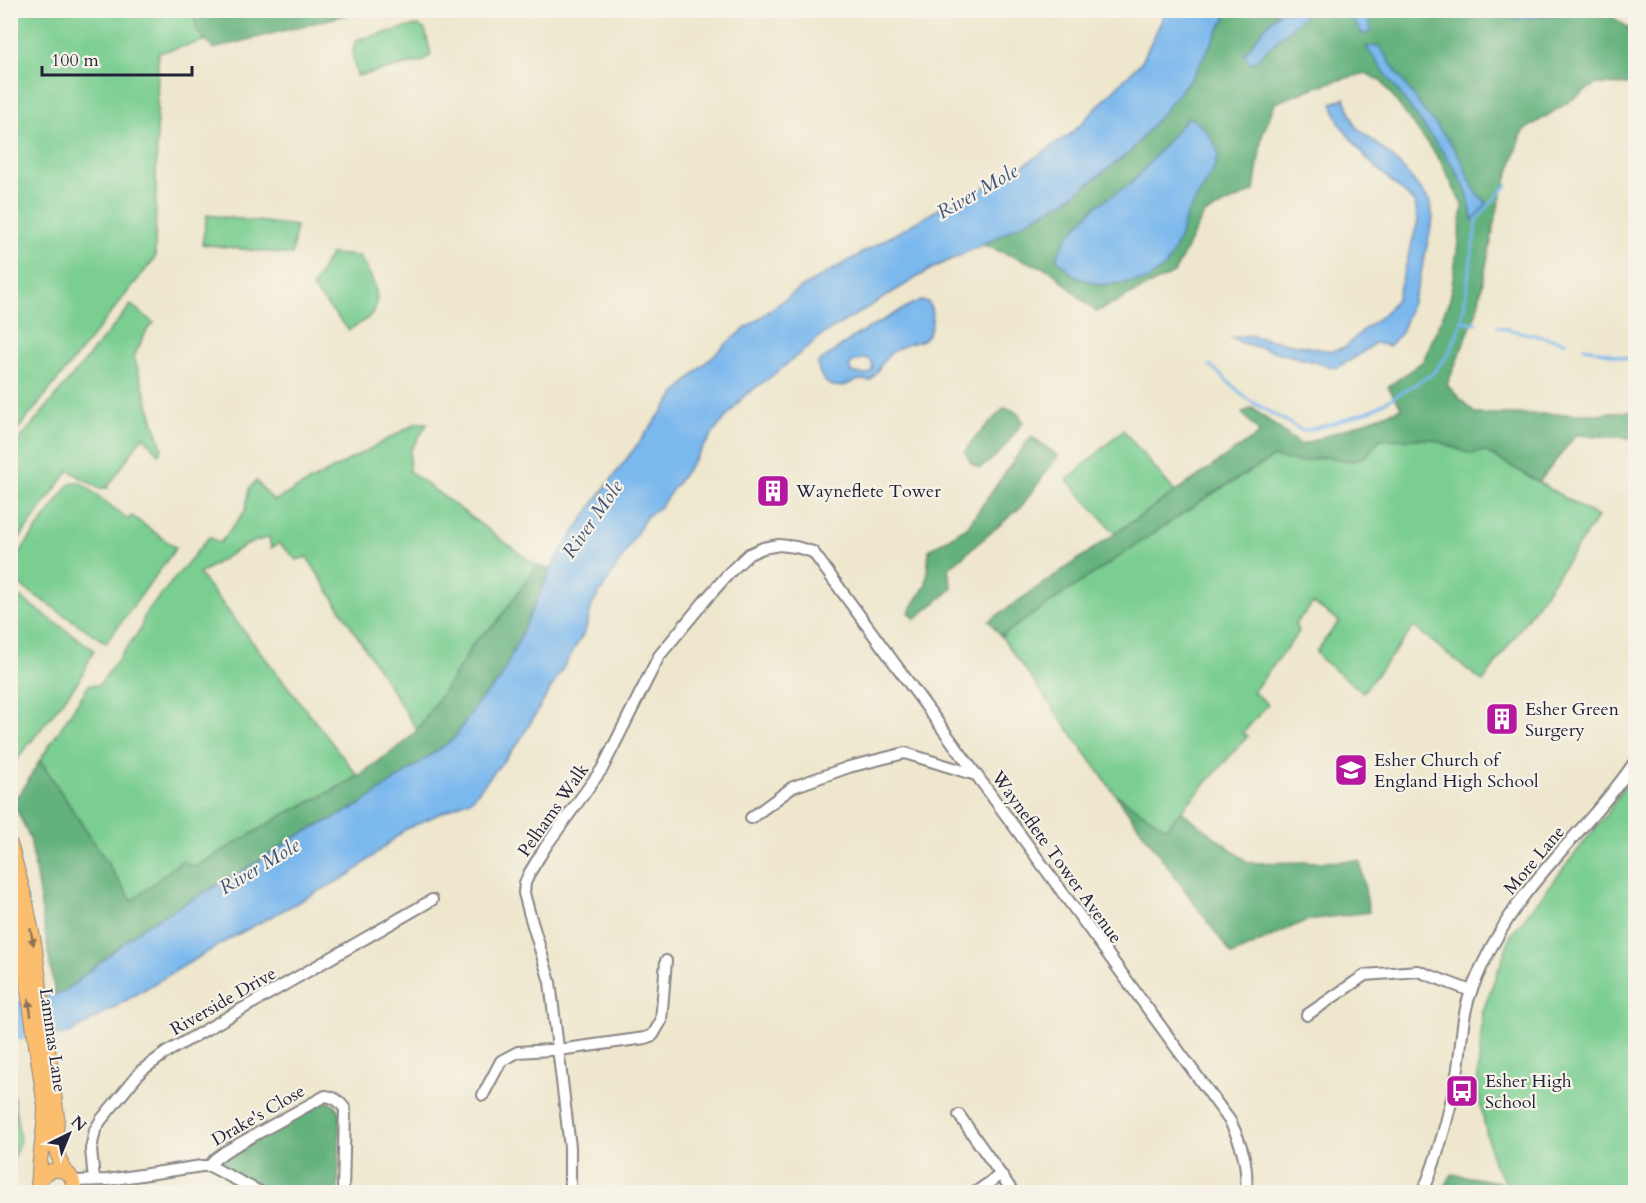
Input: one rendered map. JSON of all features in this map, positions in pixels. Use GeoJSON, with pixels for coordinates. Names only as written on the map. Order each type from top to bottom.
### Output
{"type":"FeatureCollection","features":[{"type":"Feature","properties":{"kind":"main road"},"geometry":{"type":"LineString","coordinates":[[10,844],[26,898],[33,977]]}},
{"type":"Feature","properties":{"kind":"main road"},"geometry":{"type":"LineString","coordinates":[[10,885],[33,977]]}},
{"type":"Feature","properties":{"kind":"main road","name":"Lammas Lane"},"geometry":{"type":"LineString","coordinates":[[33,977],[45,1107],[45,1128],[35,1188]]}},
{"type":"Feature","properties":{"kind":"main road","name":"Lammas Lane"},"geometry":{"type":"LineString","coordinates":[[40,1039],[57,1117],[55,1148],[70,1182]]}},
{"type":"Feature","properties":{"kind":"main road"},"geometry":{"type":"LineString","coordinates":[[35,1188],[44,1173],[49,1170],[55,1169],[70,1182]]}},
{"type":"Feature","properties":{"kind":"street","name":"Pelhams Walk"},"geometry":{"type":"LineString","coordinates":[[570,1192],[570,1147],[550,982],[524,893],[525,883],[546,846],[602,769],[659,656],[725,577],[749,554],[763,548],[779,545],[813,552]]}},
{"type":"Feature","properties":{"kind":"street","name":"Wayneflete Tower Avenue"},"geometry":{"type":"LineString","coordinates":[[813,552],[1230,1121],[1245,1156],[1246,1192]]}},
{"type":"Feature","properties":{"kind":"street"},"geometry":{"type":"LineString","coordinates":[[751,818],[793,787],[849,767],[905,753],[976,775]]}},
{"type":"Feature","properties":{"kind":"street","name":"More Lane"},"geometry":{"type":"LineString","coordinates":[[1423,1192],[1440,1148],[1457,1073],[1462,1030],[1471,991],[1487,955],[1515,908],[1635,760]]}},
{"type":"Feature","properties":{"kind":"street","name":"Riverside Drive"},"geometry":{"type":"LineString","coordinates":[[93,1180],[91,1149],[95,1130],[141,1071],[167,1052],[432,900]]}},
{"type":"Feature","properties":{"kind":"street"},"geometry":{"type":"LineString","coordinates":[[483,1095],[501,1061],[518,1052],[559,1049],[645,1038],[652,1035],[662,1021],[666,962]]}},
{"type":"Feature","properties":{"kind":"street"},"geometry":{"type":"LineString","coordinates":[[1307,1015],[1365,975],[1418,971],[1471,991]]}},
{"type":"Feature","properties":{"kind":"street","name":"Drake's Close"},"geometry":{"type":"LineString","coordinates":[[210,1166],[214,1159],[226,1151],[325,1095],[338,1100],[345,1109],[343,1192]]}},
{"type":"Feature","properties":{"kind":"street"},"geometry":{"type":"LineString","coordinates":[[959,1115],[1013,1192]]}},
{"type":"Feature","properties":{"kind":"street","name":"Drake's Close"},"geometry":{"type":"LineString","coordinates":[[70,1182],[116,1179],[210,1166],[260,1192]]}},
{"type":"Feature","properties":{"kind":"street"},"geometry":{"type":"LineString","coordinates":[[976,1192],[1000,1175]]}},
{"type":"Feature","properties":{"kind":"green space"},"geometry":{"type":"Polygon","coordinates":[[[1494,10],[1512,19],[1553,16],[1564,11],[1605,11],[1635,33],[1635,85],[1596,84],[1523,131],[1499,202],[1477,311],[1447,385],[1475,414],[1596,414],[1635,411],[1635,438],[1576,435],[1539,482],[1485,451],[1471,454],[1432,439],[1380,439],[1366,456],[1353,461],[1325,457],[1300,462],[1274,457],[1215,492],[1001,636],[989,621],[1260,433],[1242,413],[1252,408],[1301,445],[1402,408],[1388,387],[1423,361],[1450,299],[1463,207],[1440,160],[1381,81],[1366,73],[1321,85],[1275,103],[1262,136],[1254,191],[1204,214],[1174,273],[1096,312],[1050,270],[982,245],[1065,201],[1130,152],[1193,76],[1229,11],[1281,11],[1263,29],[1284,32],[1309,11],[1494,10]]]}},
{"type":"Feature","properties":{"kind":"green space"},"geometry":{"type":"Polygon","coordinates":[[[11,11],[318,11],[158,53],[155,258],[11,438],[11,11]]]}},
{"type":"Feature","properties":{"kind":"green space"},"geometry":{"type":"Polygon","coordinates":[[[230,11],[360,11],[213,49],[197,31],[194,15],[230,11]]]}},
{"type":"Feature","properties":{"kind":"green space"},"geometry":{"type":"Polygon","coordinates":[[[418,25],[425,30],[431,54],[424,61],[357,76],[353,53],[356,40],[418,25]]]}},
{"type":"Feature","properties":{"kind":"green space"},"geometry":{"type":"Polygon","coordinates":[[[207,215],[296,226],[292,255],[202,244],[207,215]]]}},
{"type":"Feature","properties":{"kind":"green space"},"geometry":{"type":"Polygon","coordinates":[[[330,254],[359,256],[376,294],[374,310],[369,317],[349,330],[312,288],[330,254]]]}},
{"type":"Feature","properties":{"kind":"green space"},"geometry":{"type":"Polygon","coordinates":[[[131,305],[154,323],[147,330],[134,357],[162,449],[158,454],[143,436],[107,488],[98,488],[69,470],[11,550],[11,450],[131,305]]]}},
{"type":"Feature","properties":{"kind":"green space"},"geometry":{"type":"Polygon","coordinates":[[[1005,407],[1018,414],[1023,422],[998,454],[979,468],[971,463],[965,452],[972,441],[1005,407]]]}},
{"type":"Feature","properties":{"kind":"green space"},"geometry":{"type":"Polygon","coordinates":[[[417,423],[428,423],[410,451],[409,471],[537,566],[497,622],[473,643],[462,664],[417,730],[307,557],[297,560],[279,543],[271,548],[269,537],[245,545],[199,574],[358,776],[285,814],[195,867],[181,861],[132,901],[40,760],[89,685],[99,685],[140,630],[145,614],[209,537],[220,543],[245,511],[249,489],[256,481],[274,501],[417,423]]]}},
{"type":"Feature","properties":{"kind":"green space"},"geometry":{"type":"Polygon","coordinates":[[[1123,430],[1175,492],[1115,533],[1067,480],[1123,430]]]}},
{"type":"Feature","properties":{"kind":"green space"},"geometry":{"type":"Polygon","coordinates":[[[1031,436],[1058,456],[1021,507],[948,569],[952,589],[915,619],[909,612],[926,585],[929,550],[967,527],[1031,436]]]}},
{"type":"Feature","properties":{"kind":"green space"},"geometry":{"type":"Polygon","coordinates":[[[1380,439],[1432,439],[1471,454],[1485,451],[1598,517],[1483,682],[1414,627],[1363,692],[1322,660],[1316,652],[1339,621],[1313,603],[1295,624],[1299,632],[1253,692],[1268,704],[1243,733],[1248,736],[1166,828],[1115,794],[1001,636],[1215,492],[1274,457],[1300,462],[1325,457],[1353,461],[1366,456],[1380,439]]]}},
{"type":"Feature","properties":{"kind":"green space"},"geometry":{"type":"Polygon","coordinates":[[[80,482],[128,519],[132,516],[176,548],[106,643],[11,579],[11,564],[70,484],[80,482]]]}},
{"type":"Feature","properties":{"kind":"green space"},"geometry":{"type":"Polygon","coordinates":[[[537,566],[551,569],[500,680],[478,702],[455,738],[360,805],[294,838],[248,868],[143,927],[63,993],[55,994],[30,838],[12,800],[22,791],[40,760],[132,901],[181,861],[195,867],[285,814],[358,776],[404,743],[417,730],[462,664],[473,643],[497,622],[537,566]]]}},
{"type":"Feature","properties":{"kind":"green space"},"geometry":{"type":"Polygon","coordinates":[[[11,591],[94,650],[80,679],[11,767],[11,591]]]}},
{"type":"Feature","properties":{"kind":"green space"},"geometry":{"type":"Polygon","coordinates":[[[1635,768],[1635,1192],[1520,1192],[1505,1182],[1493,1163],[1477,1089],[1483,1011],[1511,935],[1608,812],[1635,768]]]}},
{"type":"Feature","properties":{"kind":"green space"},"geometry":{"type":"Polygon","coordinates":[[[1115,794],[1166,828],[1181,811],[1249,863],[1360,861],[1369,912],[1307,920],[1232,955],[1115,794]]]}},
{"type":"Feature","properties":{"kind":"green space"},"geometry":{"type":"Polygon","coordinates":[[[11,1082],[20,1139],[11,1168],[11,1082]]]}},
{"type":"Feature","properties":{"kind":"green space"},"geometry":{"type":"Polygon","coordinates":[[[319,1103],[334,1104],[340,1113],[338,1192],[268,1192],[217,1166],[221,1160],[319,1103]]]}},
{"type":"Feature","properties":{"kind":"green space"},"geometry":{"type":"Polygon","coordinates":[[[1452,1174],[1499,1182],[1513,1192],[1442,1192],[1452,1174]]]}},
{"type":"Feature","properties":{"kind":"water"},"geometry":{"type":"Polygon","coordinates":[[[1281,10],[1309,11],[1252,64],[1244,55],[1263,29],[1281,10]]]}},
{"type":"Feature","properties":{"kind":"water"},"geometry":{"type":"Polygon","coordinates":[[[1564,10],[1553,16],[1512,19],[1494,11],[1564,10]]]}},
{"type":"Feature","properties":{"kind":"water","name":"River Mole"},"geometry":{"type":"Polygon","coordinates":[[[1166,11],[1229,11],[1193,76],[1130,152],[1065,201],[931,269],[822,335],[744,396],[717,428],[660,507],[646,517],[592,605],[585,631],[519,742],[472,799],[406,829],[351,874],[231,938],[69,1034],[11,1040],[11,1004],[63,993],[143,927],[248,868],[294,838],[360,805],[455,738],[478,702],[500,680],[556,559],[598,497],[677,392],[703,365],[734,337],[799,289],[939,209],[1006,177],[1071,134],[1142,61],[1166,11]]]}},
{"type":"Feature","properties":{"kind":"water"},"geometry":{"type":"Polygon","coordinates":[[[1365,11],[1372,32],[1362,34],[1349,13],[1365,11]]]}},
{"type":"Feature","properties":{"kind":"water"},"geometry":{"type":"Polygon","coordinates":[[[1379,46],[1419,104],[1454,148],[1475,191],[1487,203],[1473,221],[1467,193],[1455,169],[1366,47],[1379,46]]]}},
{"type":"Feature","properties":{"kind":"water"},"geometry":{"type":"Polygon","coordinates":[[[1345,98],[1355,126],[1392,157],[1409,175],[1429,200],[1433,218],[1419,282],[1401,333],[1389,346],[1375,343],[1336,368],[1239,342],[1232,338],[1248,335],[1331,351],[1346,347],[1364,329],[1383,315],[1397,298],[1418,221],[1415,203],[1369,161],[1339,123],[1332,103],[1345,98]]]}},
{"type":"Feature","properties":{"kind":"water"},"geometry":{"type":"Polygon","coordinates":[[[1188,117],[1207,132],[1219,154],[1212,173],[1187,214],[1166,266],[1147,280],[1101,285],[1076,277],[1056,258],[1068,236],[1096,206],[1133,182],[1188,117]]]}},
{"type":"Feature","properties":{"kind":"water"},"geometry":{"type":"Polygon","coordinates":[[[928,302],[930,307],[932,323],[925,338],[892,352],[870,381],[860,380],[832,386],[824,380],[818,363],[855,336],[914,303],[928,302]],[[865,358],[849,365],[852,372],[865,375],[871,372],[873,367],[870,360],[865,358]]]}},
{"type":"Feature","properties":{"kind":"waterway"},"geometry":{"type":"LineString","coordinates":[[1210,365],[1247,399],[1303,431],[1372,410],[1431,375],[1450,352],[1462,321],[1477,219],[1507,185]]}},
{"type":"Feature","properties":{"kind":"waterway"},"geometry":{"type":"LineString","coordinates":[[1463,321],[1476,323]]}},
{"type":"Feature","properties":{"kind":"waterway"},"geometry":{"type":"LineString","coordinates":[[1498,327],[1565,342]]}},
{"type":"Feature","properties":{"kind":"waterway"},"geometry":{"type":"LineString","coordinates":[[1584,347],[1636,361]]}},
{"type":"Feature","properties":{"kind":"railway"},"geometry":{"type":"LineString","coordinates":[[1628,10],[1636,16]]}},
{"type":"Feature","properties":{"kind":"place","name":"Wayneflete Tower"},"geometry":{"type":"Point","coordinates":[773,491]}},
{"type":"Feature","properties":{"kind":"place","name":"Esher Green Surgery"},"geometry":{"type":"Point","coordinates":[1502,719]}},
{"type":"Feature","properties":{"kind":"place","name":"Esher Church of England High School"},"geometry":{"type":"Point","coordinates":[1351,770]}},
{"type":"Feature","properties":{"kind":"place","name":"Esher High School"},"geometry":{"type":"Point","coordinates":[1462,1091]}}]}
